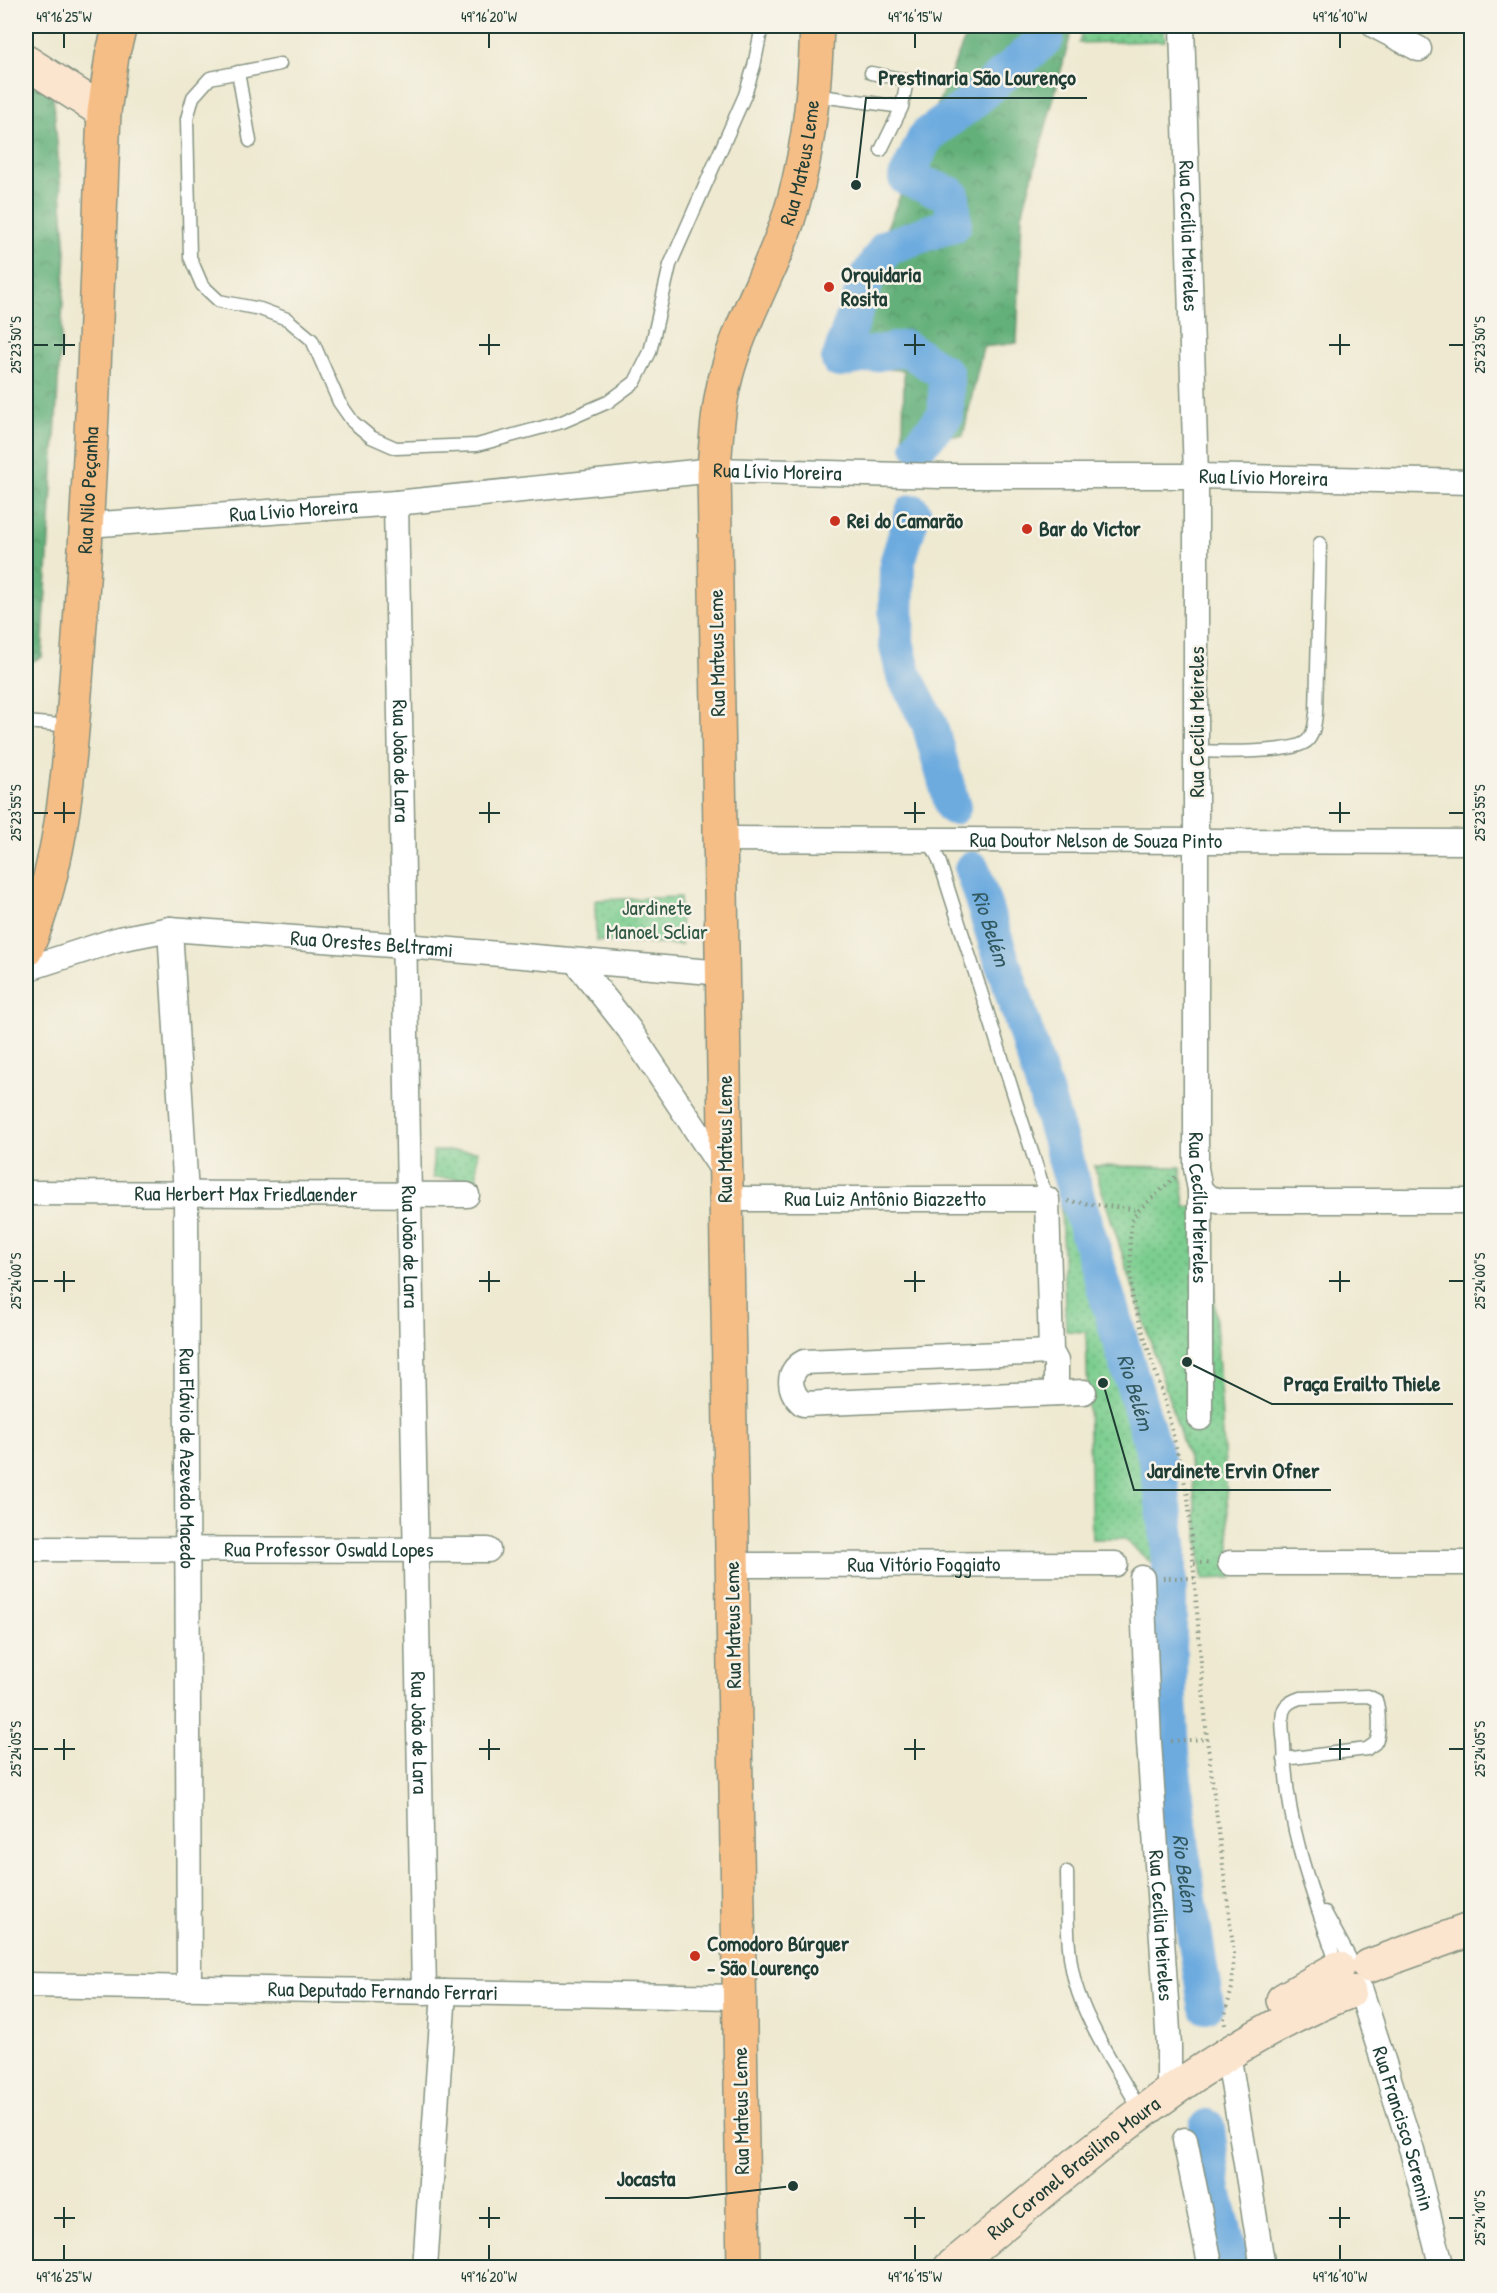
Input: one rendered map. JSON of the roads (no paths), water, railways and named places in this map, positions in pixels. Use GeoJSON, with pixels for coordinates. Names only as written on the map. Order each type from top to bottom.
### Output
{"type":"FeatureCollection","features":[{"type":"Feature","properties":{"kind":"main road","name":"Rua Nilo Peçanha"},"geometry":{"type":"LineString","coordinates":[[26,950],[44,903],[52,870],[72,726],[87,525],[104,112],[111,56],[120,26]]}},
{"type":"Feature","properties":{"kind":"main road","name":"Rua Mateus Leme"},"geometry":{"type":"LineString","coordinates":[[744,2268],[714,470],[726,376],[787,222],[800,172],[812,94],[817,26]]}},
{"type":"Feature","properties":{"kind":"street","name":"Rua Cecília Meireles"},"geometry":{"type":"LineString","coordinates":[[1182,26],[1196,476],[1196,1168],[1200,1190],[1200,1418]]}},
{"type":"Feature","properties":{"kind":"street"},"geometry":{"type":"LineString","coordinates":[[1375,26],[1419,49]]}},
{"type":"Feature","properties":{"kind":"street"},"geometry":{"type":"LineString","coordinates":[[26,62],[104,112]]}},
{"type":"Feature","properties":{"kind":"street","name":"Rua Lívio Moreira"},"geometry":{"type":"LineString","coordinates":[[87,525],[396,503],[714,470],[951,476],[1196,476],[1472,482]]}},
{"type":"Feature","properties":{"kind":"street","name":"Rua João de Lara"},"geometry":{"type":"LineString","coordinates":[[396,503],[416,1550],[434,1992],[425,2268]]}},
{"type":"Feature","properties":{"kind":"street","name":"Rua Doutor Nelson de Souza Pinto"},"geometry":{"type":"LineString","coordinates":[[721,839],[1472,842]]}},
{"type":"Feature","properties":{"kind":"street","name":"Rua Orestes Beltrami"},"geometry":{"type":"LineString","coordinates":[[26,969],[119,939],[170,929],[723,973]]}},
{"type":"Feature","properties":{"kind":"street","name":"Rua Flávio de Azevedo Macedo"},"geometry":{"type":"LineString","coordinates":[[170,929],[186,1194],[189,1988]]}},
{"type":"Feature","properties":{"kind":"street"},"geometry":{"type":"LineString","coordinates":[[576,962],[629,1029],[726,1187]]}},
{"type":"Feature","properties":{"kind":"street","name":"Rua Luiz Antônio Biazzetto"},"geometry":{"type":"LineString","coordinates":[[726,1187],[1059,1200]]}},
{"type":"Feature","properties":{"kind":"street"},"geometry":{"type":"LineString","coordinates":[[1200,1190],[1209,1198],[1222,1201],[1472,1201]]}},
{"type":"Feature","properties":{"kind":"street","name":"Rua Herbert Max Friedlaender"},"geometry":{"type":"LineString","coordinates":[[26,1193],[467,1195]]}},
{"type":"Feature","properties":{"kind":"street"},"geometry":{"type":"LineString","coordinates":[[1056,1393],[1056,1361],[1051,1352],[1059,1200]]}},
{"type":"Feature","properties":{"kind":"street"},"geometry":{"type":"LineString","coordinates":[[1051,1352],[804,1362],[796,1366],[791,1375],[790,1387],[795,1398],[803,1404],[1084,1392]]}},
{"type":"Feature","properties":{"kind":"street","name":"Rua Professor Oswald Lopes"},"geometry":{"type":"LineString","coordinates":[[26,1549],[488,1550]]}},
{"type":"Feature","properties":{"kind":"street"},"geometry":{"type":"LineString","coordinates":[[1230,1563],[1472,1563]]}},
{"type":"Feature","properties":{"kind":"street","name":"Rua Vitório Foggiato"},"geometry":{"type":"LineString","coordinates":[[732,1565],[1115,1564]]}},
{"type":"Feature","properties":{"kind":"street","name":"Rua Cecília Meireles"},"geometry":{"type":"LineString","coordinates":[[1151,1578],[1149,1742],[1169,2046],[1169,2092]]}},
{"type":"Feature","properties":{"kind":"street","name":"Rua Coronel Brasilino Moura"},"geometry":{"type":"LineString","coordinates":[[1169,2092],[1203,2048],[1354,1975],[1472,1929]]}},
{"type":"Feature","properties":{"kind":"street","name":"Rua Coronel Brasilino Moura"},"geometry":{"type":"LineString","coordinates":[[950,2268],[1169,2092],[1228,2053],[1292,2018],[1354,1975]]}},
{"type":"Feature","properties":{"kind":"street","name":"Rua Francisco Scremin"},"geometry":{"type":"LineString","coordinates":[[1354,1975],[1412,2151],[1442,2268]]}},
{"type":"Feature","properties":{"kind":"street","name":"Rua Deputado Fernando Ferrari"},"geometry":{"type":"LineString","coordinates":[[26,1985],[739,1997]]}},
{"type":"Feature","properties":{"kind":"street"},"geometry":{"type":"LineString","coordinates":[[1228,2053],[1263,2268]]}},
{"type":"Feature","properties":{"kind":"street"},"geometry":{"type":"LineString","coordinates":[[1185,2140],[1211,2268]]}},
{"type":"Feature","properties":{"kind":"lane"},"geometry":{"type":"LineString","coordinates":[[280,63],[210,78],[193,97],[187,119],[190,257],[202,285],[219,301],[260,309],[287,319],[312,340],[339,402],[353,422],[371,437],[396,448],[477,445],[562,422],[608,402],[635,382],[650,352],[670,266],[745,95],[762,26]]}},
{"type":"Feature","properties":{"kind":"lane"},"geometry":{"type":"LineString","coordinates":[[238,72],[250,141]]}},
{"type":"Feature","properties":{"kind":"lane"},"geometry":{"type":"LineString","coordinates":[[871,73],[907,80],[902,107],[881,150]]}},
{"type":"Feature","properties":{"kind":"lane"},"geometry":{"type":"LineString","coordinates":[[812,94],[902,107]]}},
{"type":"Feature","properties":{"kind":"lane"},"geometry":{"type":"LineString","coordinates":[[1197,751],[1293,748],[1307,742],[1314,730],[1316,714],[1320,543]]}},
{"type":"Feature","properties":{"kind":"lane"},"geometry":{"type":"LineString","coordinates":[[26,722],[72,726]]}},
{"type":"Feature","properties":{"kind":"lane"},"geometry":{"type":"LineString","coordinates":[[929,840],[939,860],[1059,1200]]}},
{"type":"Feature","properties":{"kind":"lane"},"geometry":{"type":"LineString","coordinates":[[1284,1759],[1367,1749],[1375,1744],[1378,1736],[1379,1707],[1376,1700],[1368,1696],[1300,1698],[1289,1702],[1283,1711],[1284,1759],[1285,1787],[1292,1824],[1309,1883],[1354,1975]]}},
{"type":"Feature","properties":{"kind":"lane"},"geometry":{"type":"LineString","coordinates":[[1067,1872],[1070,1955],[1077,1992],[1091,2023],[1142,2113]]}},
{"type":"Feature","properties":{"kind":"waterway","name":"Rio Belém"},"geometry":{"type":"LineString","coordinates":[[919,445],[946,415],[946,374],[906,348],[839,360],[867,278],[887,247],[954,224],[952,195],[906,178],[926,136],[967,106],[1046,38],[1047,26]]}},
{"type":"Feature","properties":{"kind":"waterway","name":"Rio Belém"},"geometry":{"type":"LineString","coordinates":[[913,512],[897,564],[896,642],[904,675],[929,723],[953,807]]}},
{"type":"Feature","properties":{"kind":"waterway","name":"Rio Belém"},"geometry":{"type":"LineString","coordinates":[[972,869],[1042,1082],[1158,1465],[1169,1544],[1169,1698],[1173,1770],[1185,1875],[1206,2005]]}},
{"type":"Feature","properties":{"kind":"waterway","name":"Rio Belém"},"geometry":{"type":"LineString","coordinates":[[1207,2127],[1214,2192],[1234,2268]]}},
{"type":"Feature","properties":{"kind":"place","name":"Prestinaria São Lourenço"},"geometry":{"type":"Point","coordinates":[856,185]}},
{"type":"Feature","properties":{"kind":"place","name":"Orquidaria Rosita"},"geometry":{"type":"Point","coordinates":[829,287]}},
{"type":"Feature","properties":{"kind":"place","name":"Rei do Camarão"},"geometry":{"type":"Point","coordinates":[835,521]}},
{"type":"Feature","properties":{"kind":"place","name":"Bar do Victor"},"geometry":{"type":"Point","coordinates":[1027,529]}},
{"type":"Feature","properties":{"kind":"place","name":"Praça Erailto Thiele"},"geometry":{"type":"Point","coordinates":[1187,1362]}},
{"type":"Feature","properties":{"kind":"place","name":"Jardinete Ervin Ofner"},"geometry":{"type":"Point","coordinates":[1103,1383]}},
{"type":"Feature","properties":{"kind":"place","name":"Comodoro Búrguer - São Lourenço"},"geometry":{"type":"Point","coordinates":[695,1956]}},
{"type":"Feature","properties":{"kind":"place","name":"Jocasta"},"geometry":{"type":"Point","coordinates":[793,2186]}},
{"type":"Feature","properties":{"kind":"park label","name":"Jardinete Manoel Scliar"},"geometry":{"type":"Point","coordinates":[657,920]}}]}
